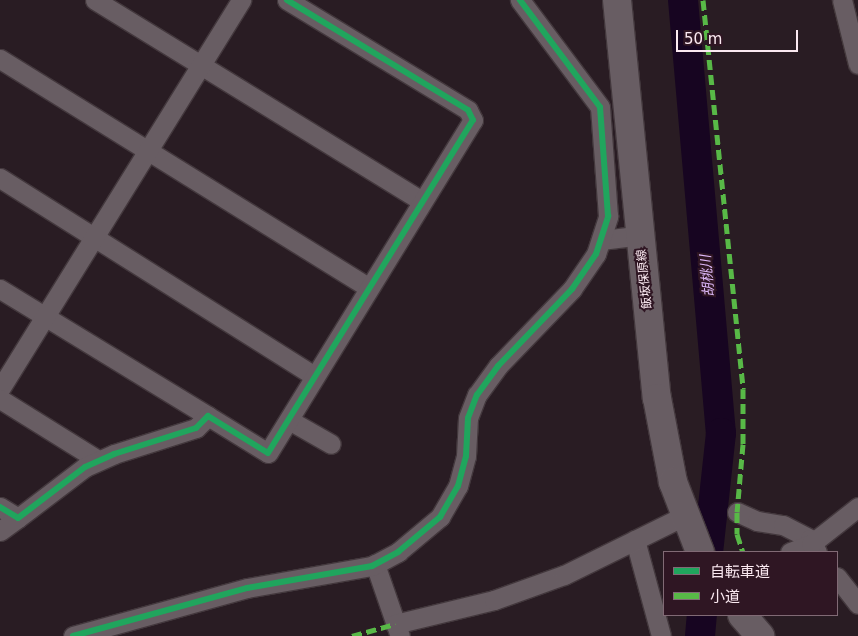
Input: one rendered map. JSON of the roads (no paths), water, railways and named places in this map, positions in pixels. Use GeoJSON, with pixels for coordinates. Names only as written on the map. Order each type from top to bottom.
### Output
{"type":"FeatureCollection","features":[{"type":"Feature","properties":{"kind":"main road","name":"飯坂保原線"},"geometry":{"type":"LineString","coordinates":[[617,0],[657,398],[666,452],[684,518],[700,551]]}},
{"type":"Feature","properties":{"kind":"street"},"geometry":{"type":"LineString","coordinates":[[95,0],[422,201]]}},
{"type":"Feature","properties":{"kind":"street"},"geometry":{"type":"LineString","coordinates":[[0,389],[241,0]]}},
{"type":"Feature","properties":{"kind":"street"},"geometry":{"type":"LineString","coordinates":[[0,289],[268,453],[472,120],[468,110],[287,0]]}},
{"type":"Feature","properties":{"kind":"street"},"geometry":{"type":"LineString","coordinates":[[73,636],[248,588],[375,564],[398,552],[440,517],[458,486],[466,456],[468,418],[476,395],[498,366],[572,289],[602,240],[608,216],[600,107],[520,0]]}},
{"type":"Feature","properties":{"kind":"street"},"geometry":{"type":"LineString","coordinates":[[842,0],[858,64]]}},
{"type":"Feature","properties":{"kind":"street"},"geometry":{"type":"LineString","coordinates":[[0,60],[368,287]]}},
{"type":"Feature","properties":{"kind":"street"},"geometry":{"type":"LineString","coordinates":[[0,178],[315,376]]}},
{"type":"Feature","properties":{"kind":"street"},"geometry":{"type":"LineString","coordinates":[[602,240],[640,235]]}},
{"type":"Feature","properties":{"kind":"street"},"geometry":{"type":"LineString","coordinates":[[0,399],[98,460]]}},
{"type":"Feature","properties":{"kind":"street"},"geometry":{"type":"LineString","coordinates":[[0,531],[98,460],[182,434],[196,428],[208,416]]}},
{"type":"Feature","properties":{"kind":"street"},"geometry":{"type":"LineString","coordinates":[[289,420],[331,444]]}},
{"type":"Feature","properties":{"kind":"street"},"geometry":{"type":"LineString","coordinates":[[0,507],[18,518]]}},
{"type":"Feature","properties":{"kind":"street"},"geometry":{"type":"LineString","coordinates":[[796,551],[814,548],[858,507]]}},
{"type":"Feature","properties":{"kind":"street"},"geometry":{"type":"LineString","coordinates":[[737,512],[757,521],[783,525],[810,538],[814,548]]}},
{"type":"Feature","properties":{"kind":"street"},"geometry":{"type":"LineString","coordinates":[[375,564],[398,630],[536,586],[684,518]]}},
{"type":"Feature","properties":{"kind":"street"},"geometry":{"type":"LineString","coordinates":[[635,540],[661,636]]}},
{"type":"Feature","properties":{"kind":"street"},"geometry":{"type":"LineString","coordinates":[[838,578],[858,604]]}},
{"type":"Feature","properties":{"kind":"waterway","name":"胡桃川"},"geometry":{"type":"LineString","coordinates":[[683,0],[721,433],[708,551]]}},
{"type":"Feature","properties":{"kind":"waterway","name":"胡桃川"},"geometry":{"type":"LineString","coordinates":[[700,636],[702,616]]}}]}
